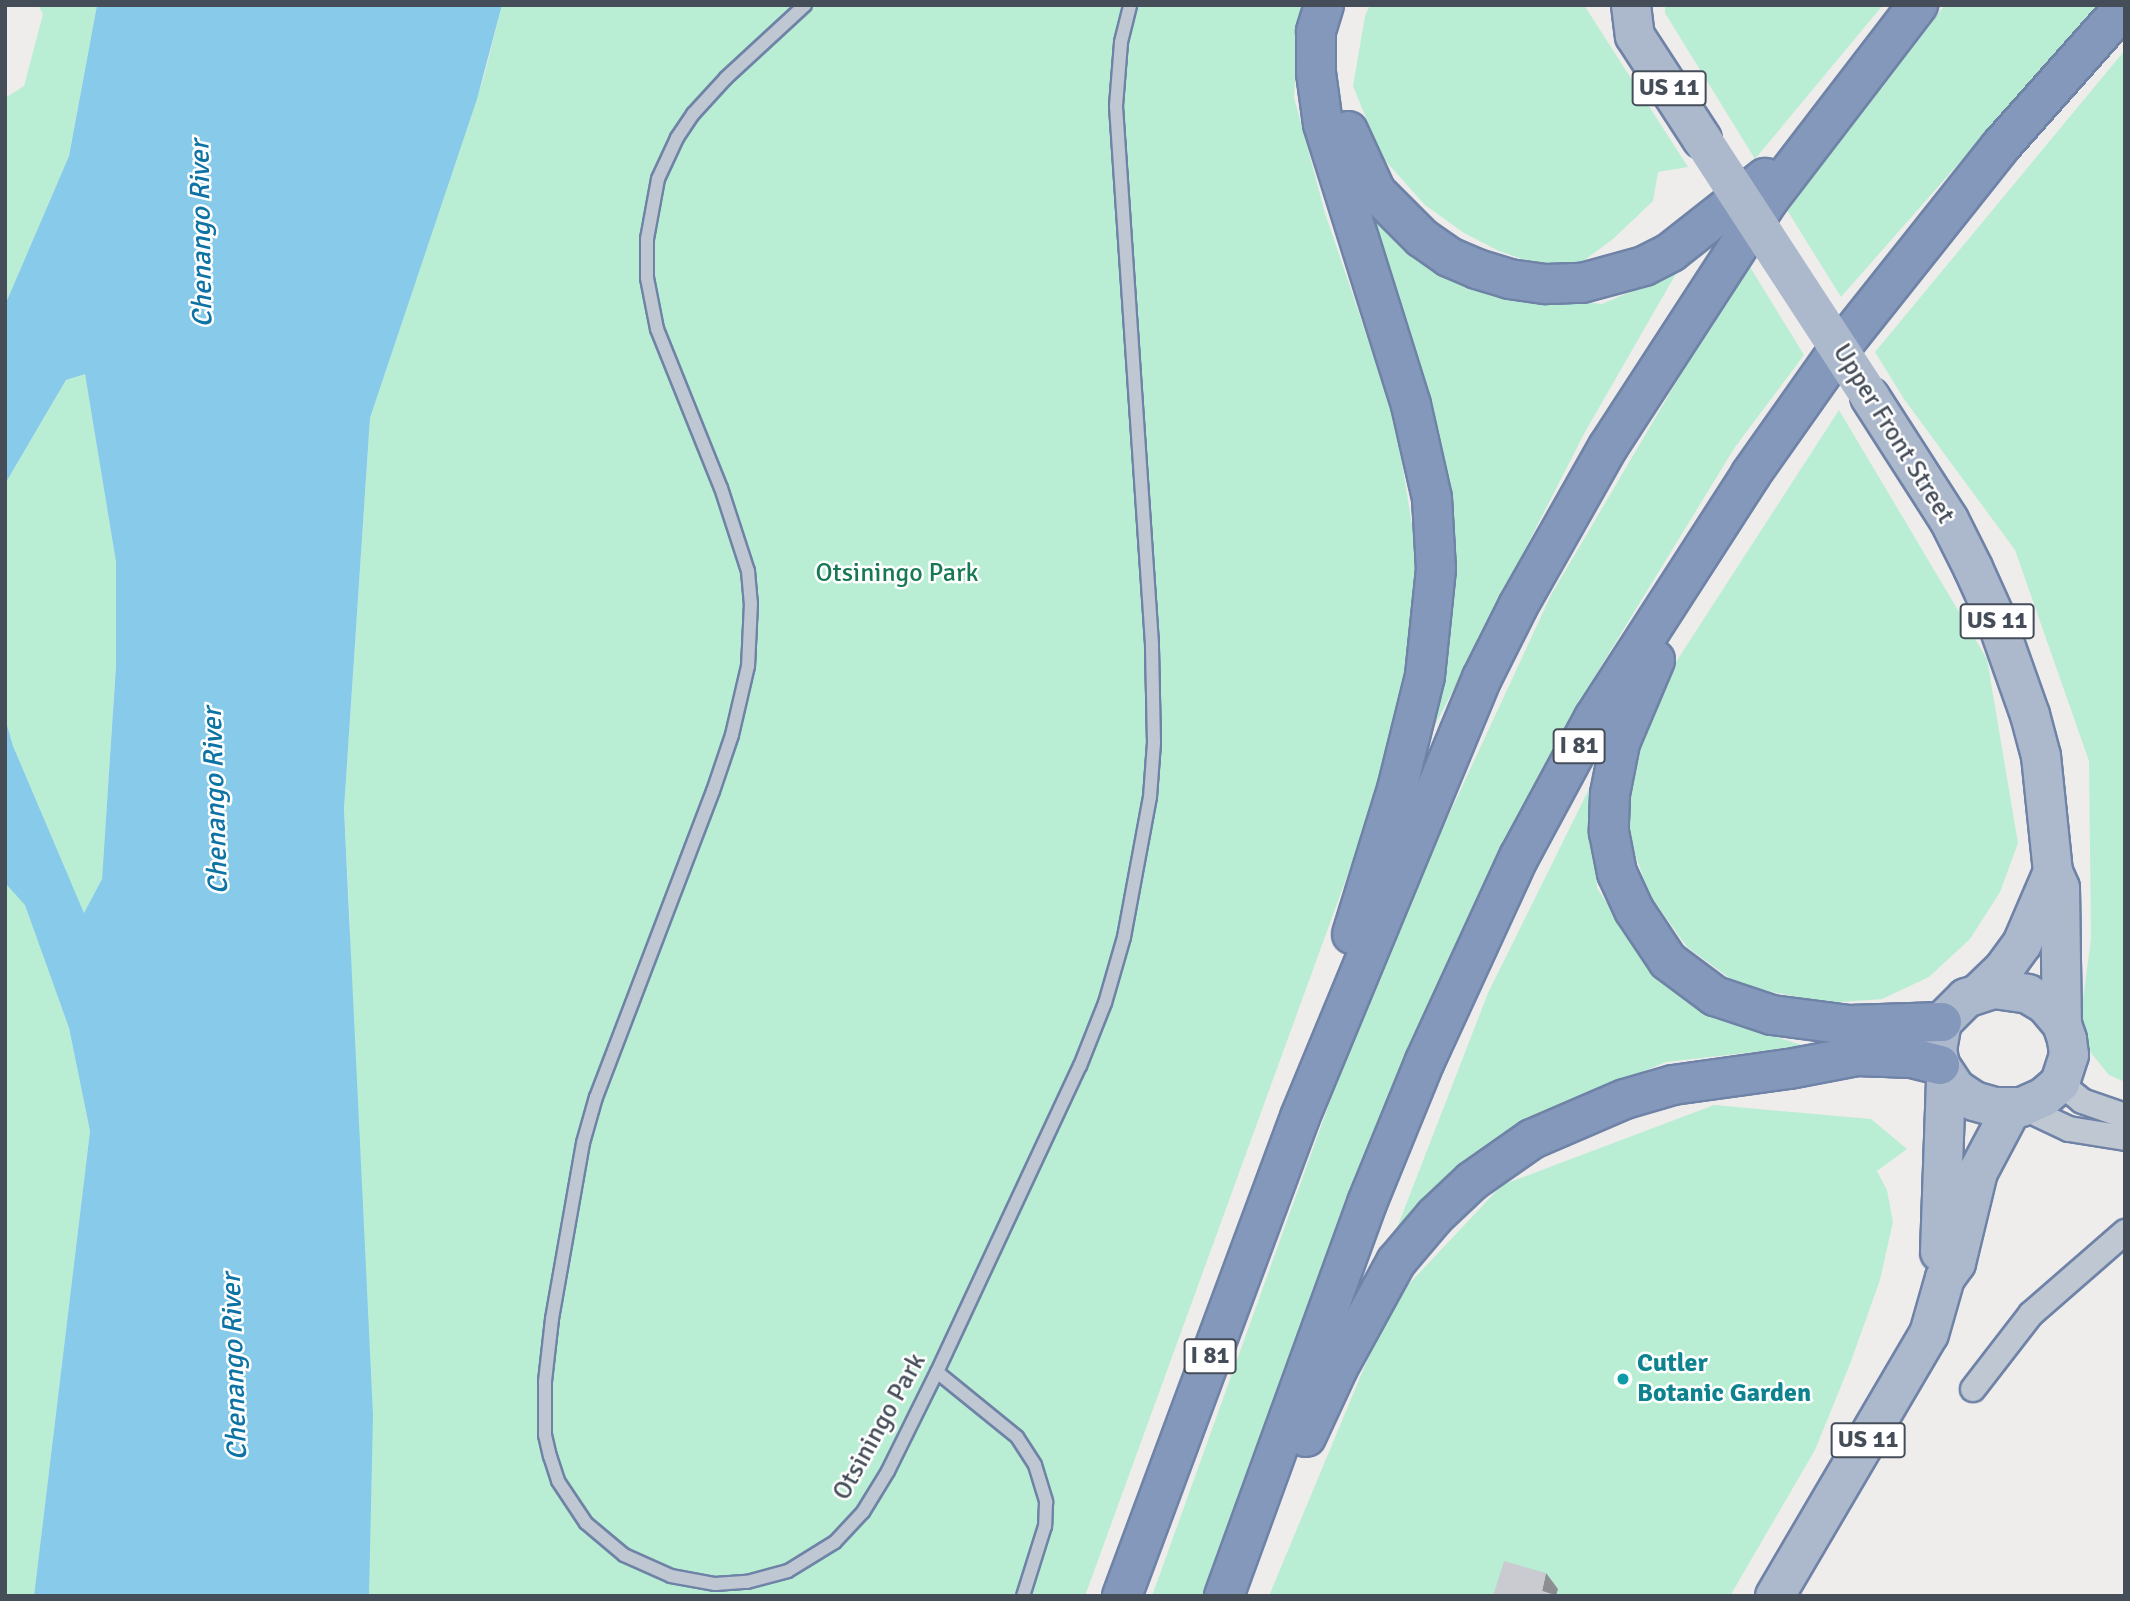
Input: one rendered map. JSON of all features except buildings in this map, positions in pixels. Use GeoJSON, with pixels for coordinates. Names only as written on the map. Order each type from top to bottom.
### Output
{"type":"FeatureCollection","features":[{"type":"Feature","properties":{"kind":"highway"},"geometry":{"type":"LineString","coordinates":[[1300,1118],[1364,890],[1397,789],[1416,714],[1425,676],[1436,569],[1432,498],[1411,405],[1323,124],[1315,73],[1316,32],[1324,5]]}},
{"type":"Feature","properties":{"kind":"highway"},"geometry":{"type":"LineString","coordinates":[[1346,5],[1337,43],[1339,96],[1360,163],[1376,192],[1397,216],[1449,257],[1509,279],[1582,283],[1644,266],[1671,252],[1722,214],[1820,131]]}},
{"type":"Feature","properties":{"kind":"highway","name":"I 81"},"geometry":{"type":"LineString","coordinates":[[1122,1596],[1300,1118],[1428,802],[1482,678],[1518,606],[1608,447],[1769,199],[1918,5]]}},
{"type":"Feature","properties":{"kind":"highway","name":"I 81"},"geometry":{"type":"LineString","coordinates":[[1224,1596],[1367,1203],[1430,1049],[1519,857],[1581,742],[1710,536],[1794,411],[1890,284],[2000,147],[2125,6]]}},
{"type":"Feature","properties":{"kind":"highway"},"geometry":{"type":"LineString","coordinates":[[1710,536],[1636,699],[1620,743],[1610,794],[1609,832],[1617,873],[1634,910],[1668,961],[1715,996],[1744,1008],[1825,1024],[1942,1022]]}},
{"type":"Feature","properties":{"kind":"highway"},"geometry":{"type":"LineString","coordinates":[[1236,1596],[1338,1368],[1396,1262],[1435,1216],[1472,1181],[1532,1139],[1625,1099],[1673,1085],[1789,1069],[1857,1056],[1912,1058],[1943,1071]]}},
{"type":"Feature","properties":{"kind":"main road","name":"Upper Front Street"},"geometry":{"type":"LineString","coordinates":[[1608,5],[1625,32],[1633,21],[1702,139],[1949,520],[1996,619],[2017,674],[2041,756],[2053,872],[2060,887],[2062,1024],[2069,1055],[2060,1083]]}},
{"type":"Feature","properties":{"kind":"main road","name":"Upper Front Street"},"geometry":{"type":"LineString","coordinates":[[1942,1022],[1959,1002],[1981,991],[2003,970],[2022,944],[2053,872]]}},
{"type":"Feature","properties":{"kind":"main road"},"geometry":{"type":"LineString","coordinates":[[1981,991],[2007,989],[2028,994],[2046,1005],[2062,1024]]}},
{"type":"Feature","properties":{"kind":"main road","name":"US 11"},"geometry":{"type":"LineString","coordinates":[[1942,1022],[1937,1050],[1943,1071],[1940,1263],[1945,1278]]}},
{"type":"Feature","properties":{"kind":"main road"},"geometry":{"type":"LineString","coordinates":[[1943,1071],[1956,1089],[1974,1101],[1995,1107],[2017,1108],[2043,1097],[2060,1083]]}},
{"type":"Feature","properties":{"kind":"main road","name":"US 11"},"geometry":{"type":"LineString","coordinates":[[1775,1596],[1919,1353],[1936,1316],[1945,1278],[1956,1263],[1978,1172],[2017,1108]]}},
{"type":"Feature","properties":{"kind":"street"},"geometry":{"type":"LineString","coordinates":[[2060,1083],[2082,1101],[2125,1116]]}},
{"type":"Feature","properties":{"kind":"street"},"geometry":{"type":"LineString","coordinates":[[2017,1108],[2069,1129],[2125,1138]]}},
{"type":"Feature","properties":{"kind":"street"},"geometry":{"type":"LineString","coordinates":[[1973,1389],[2031,1314],[2125,1231]]}},
{"type":"Feature","properties":{"kind":"lane","name":"Otsiningo Park"},"geometry":{"type":"LineString","coordinates":[[805,5],[726,78],[693,114],[677,138],[658,179],[647,239],[647,278],[657,330],[721,488],[748,571],[751,603],[748,666],[732,735],[713,791],[596,1097],[583,1143],[552,1320],[545,1381],[545,1435],[558,1481],[586,1524],[624,1555],[693,1583],[747,1583],[788,1571],[835,1542],[863,1512],[888,1471],[937,1372],[1080,1066],[1105,1003],[1136,883],[1150,797],[1154,743],[1153,644],[1116,106],[1121,42],[1130,5]]}},
{"type":"Feature","properties":{"kind":"lane"},"geometry":{"type":"LineString","coordinates":[[937,1372],[1017,1437],[1035,1465],[1046,1502],[1045,1526],[1023,1596]]}},
{"type":"Feature","properties":{"kind":"green space"},"geometry":{"type":"Polygon","coordinates":[[[38,5],[97,5],[69,156],[5,305],[5,98],[24,86],[43,14],[38,5]]]}},
{"type":"Feature","properties":{"kind":"green space","name":"Otsiningo Park"},"geometry":{"type":"Polygon","coordinates":[[[502,5],[1305,5],[1299,27],[1294,97],[1325,213],[1395,419],[1416,550],[1403,709],[1354,857],[1085,1596],[354,1596],[350,925],[344,809],[370,418],[484,76],[502,5]]]}},
{"type":"Feature","properties":{"kind":"green space"},"geometry":{"type":"Polygon","coordinates":[[[1370,5],[1584,5],[1688,167],[1658,172],[1653,201],[1613,239],[1575,267],[1534,263],[1499,251],[1464,233],[1425,205],[1382,157],[1353,86],[1365,16],[1370,5]]]}},
{"type":"Feature","properties":{"kind":"green space"},"geometry":{"type":"Polygon","coordinates":[[[1665,5],[1883,5],[1755,159],[1665,13],[1665,5]]]}},
{"type":"Feature","properties":{"kind":"green space"},"geometry":{"type":"Polygon","coordinates":[[[1945,5],[2098,5],[1841,297],[1787,210],[1945,5]]]}},
{"type":"Feature","properties":{"kind":"green space"},"geometry":{"type":"Polygon","coordinates":[[[2125,50],[2125,1082],[2109,1075],[2091,1053],[2080,1021],[2091,939],[2089,761],[2015,550],[1904,399],[1875,352],[2125,50]]]}},
{"type":"Feature","properties":{"kind":"green space"},"geometry":{"type":"Polygon","coordinates":[[[1361,194],[1504,294],[1602,304],[1677,272],[1585,432],[1427,741],[1455,559],[1441,463],[1361,194]]]}},
{"type":"Feature","properties":{"kind":"green space"},"geometry":{"type":"Polygon","coordinates":[[[1747,262],[1804,355],[1735,447],[1573,712],[1465,923],[1363,1176],[1204,1596],[1152,1596],[1378,968],[1551,595],[1747,262]]]}},
{"type":"Feature","properties":{"kind":"green space"},"geometry":{"type":"Polygon","coordinates":[[[85,373],[116,562],[116,666],[102,879],[84,914],[13,746],[5,718],[5,484],[66,380],[85,373]]]}},
{"type":"Feature","properties":{"kind":"green space"},"geometry":{"type":"Polygon","coordinates":[[[1839,410],[1987,659],[2018,843],[2000,892],[1970,939],[1929,977],[1882,999],[1827,1003],[1739,985],[1687,947],[1650,896],[1630,840],[1629,774],[1661,685],[1839,410]]]}},
{"type":"Feature","properties":{"kind":"green space"},"geometry":{"type":"Polygon","coordinates":[[[1593,781],[1597,888],[1654,976],[1714,1017],[1805,1046],[1666,1062],[1552,1109],[1453,1173],[1390,1246],[1488,993],[1593,781]]]}},
{"type":"Feature","properties":{"kind":"green space"},"geometry":{"type":"Polygon","coordinates":[[[5,883],[25,904],[69,1028],[90,1131],[34,1596],[5,1596],[5,883]]]}},
{"type":"Feature","properties":{"kind":"green space","name":"Cutler Botanic Garden"},"geometry":{"type":"Polygon","coordinates":[[[1714,1105],[1871,1119],[1907,1149],[1877,1171],[1887,1190],[1893,1222],[1880,1280],[1850,1364],[1815,1450],[1730,1596],[1269,1596],[1391,1303],[1502,1185],[1714,1105]]]}},
{"type":"Feature","properties":{"kind":"water","name":"Chenango River"},"geometry":{"type":"Polygon","coordinates":[[[97,5],[502,5],[477,99],[370,418],[344,809],[373,1415],[369,1596],[34,1596],[90,1131],[69,1028],[25,905],[5,883],[5,718],[13,746],[84,913],[102,879],[116,666],[116,562],[85,374],[66,380],[5,484],[5,305],[69,156],[97,5]]]}},
{"type":"Feature","properties":{"kind":"place","name":"Cutler Botanic Garden"},"geometry":{"type":"Point","coordinates":[1623,1379]}}]}
